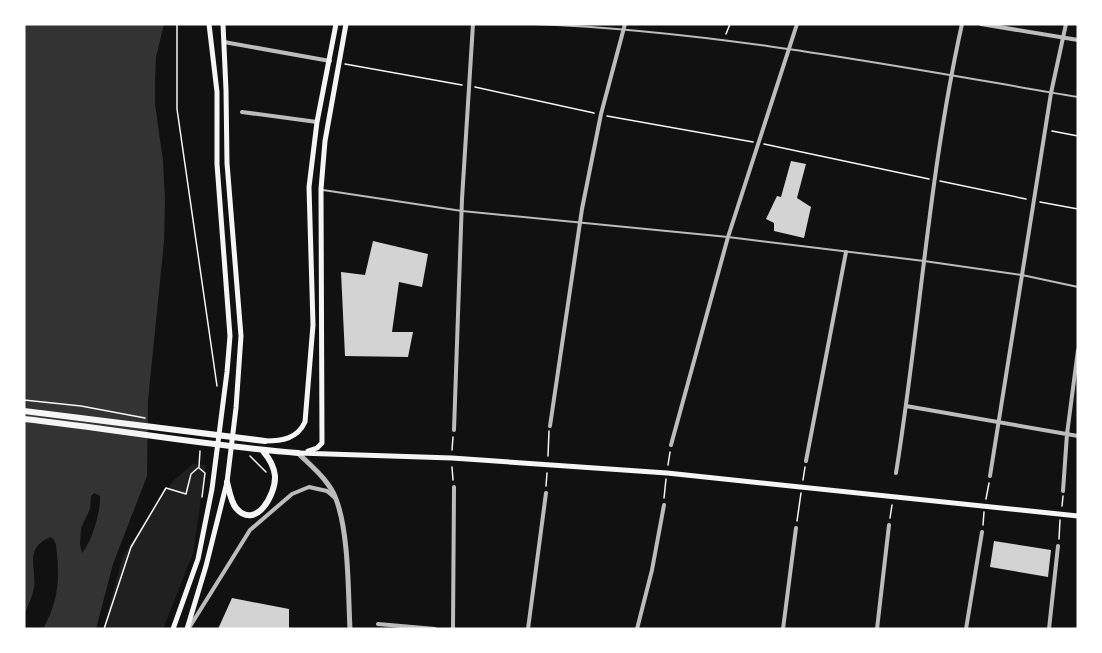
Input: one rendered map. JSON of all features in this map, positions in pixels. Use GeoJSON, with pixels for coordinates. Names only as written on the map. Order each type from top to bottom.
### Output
{"type":"FeatureCollection","features":[{"type":"Feature","properties":{"kind":"main road"},"geometry":{"type":"LineString","coordinates":[[173,629],[198,559],[212,489],[229,354],[228,299],[217,164],[217,92],[209,24]]}},
{"type":"Feature","properties":{"kind":"main road"},"geometry":{"type":"LineString","coordinates":[[188,629],[227,482],[236,408],[241,336],[227,163],[223,24]]}},
{"type":"Feature","properties":{"kind":"main road"},"geometry":{"type":"LineString","coordinates":[[24,411],[265,441],[286,440],[301,431],[305,422],[307,405],[313,325],[309,187],[317,122],[336,24]]}},
{"type":"Feature","properties":{"kind":"main road"},"geometry":{"type":"LineString","coordinates":[[298,453],[311,451],[322,443],[321,189],[325,141],[346,24]]}},
{"type":"Feature","properties":{"kind":"main road"},"geometry":{"type":"LineString","coordinates":[[24,419],[108,428],[263,451],[452,458],[667,473],[1078,516]]}},
{"type":"Feature","properties":{"kind":"main road"},"geometry":{"type":"LineString","coordinates":[[227,482],[235,507],[243,514],[257,514],[264,509],[273,494],[275,476],[270,460],[263,451]]}},
{"type":"Feature","properties":{"kind":"street"},"geometry":{"type":"LineString","coordinates":[[454,430],[462,210],[473,24]]}},
{"type":"Feature","properties":{"kind":"street"},"geometry":{"type":"LineString","coordinates":[[550,426],[580,222],[601,114],[625,24]]}},
{"type":"Feature","properties":{"kind":"street"},"geometry":{"type":"LineString","coordinates":[[671,445],[728,237],[797,24]]}},
{"type":"Feature","properties":{"kind":"street"},"geometry":{"type":"LineString","coordinates":[[896,473],[934,180],[950,76],[962,24]]}},
{"type":"Feature","properties":{"kind":"street"},"geometry":{"type":"LineString","coordinates":[[981,24],[1078,40]]}},
{"type":"Feature","properties":{"kind":"street"},"geometry":{"type":"LineString","coordinates":[[990,476],[1050,93],[1066,24]]}},
{"type":"Feature","properties":{"kind":"street"},"geometry":{"type":"LineString","coordinates":[[224,42],[330,61]]}},
{"type":"Feature","properties":{"kind":"street"},"geometry":{"type":"LineString","coordinates":[[242,112],[317,122]]}},
{"type":"Feature","properties":{"kind":"street"},"geometry":{"type":"LineString","coordinates":[[806,461],[846,252]]}},
{"type":"Feature","properties":{"kind":"street"},"geometry":{"type":"LineString","coordinates":[[1063,492],[1067,434],[1078,350]]}},
{"type":"Feature","properties":{"kind":"street"},"geometry":{"type":"LineString","coordinates":[[906,406],[1078,436]]}},
{"type":"Feature","properties":{"kind":"street"},"geometry":{"type":"LineString","coordinates":[[298,453],[317,470],[336,498],[341,517],[347,570],[350,629]]}},
{"type":"Feature","properties":{"kind":"street"},"geometry":{"type":"LineString","coordinates":[[188,629],[250,530],[292,494],[309,487],[327,491],[336,498]]}},
{"type":"Feature","properties":{"kind":"street"},"geometry":{"type":"LineString","coordinates":[[453,629],[454,487]]}},
{"type":"Feature","properties":{"kind":"street"},"geometry":{"type":"LineString","coordinates":[[528,629],[546,493]]}},
{"type":"Feature","properties":{"kind":"street"},"geometry":{"type":"LineString","coordinates":[[637,629],[652,570],[664,505]]}},
{"type":"Feature","properties":{"kind":"street"},"geometry":{"type":"LineString","coordinates":[[877,629],[890,525]]}},
{"type":"Feature","properties":{"kind":"street"},"geometry":{"type":"LineString","coordinates":[[783,629],[796,528]]}},
{"type":"Feature","properties":{"kind":"street"},"geometry":{"type":"LineString","coordinates":[[966,629],[982,532]]}},
{"type":"Feature","properties":{"kind":"street"},"geometry":{"type":"LineString","coordinates":[[1049,629],[1058,546]]}},
{"type":"Feature","properties":{"kind":"street"},"geometry":{"type":"LineString","coordinates":[[378,624],[435,629]]}},
{"type":"Feature","properties":{"kind":"lane"},"geometry":{"type":"LineString","coordinates":[[535,24],[623,29],[789,50],[1078,97]]}},
{"type":"Feature","properties":{"kind":"lane"},"geometry":{"type":"LineString","coordinates":[[321,189],[462,210],[728,237],[924,261],[1022,275],[1078,287]]}},
{"type":"Feature","properties":{"kind":"path"},"geometry":{"type":"LineString","coordinates":[[177,24],[177,109],[218,394]]}},
{"type":"Feature","properties":{"kind":"path"},"geometry":{"type":"LineString","coordinates":[[722,42],[730,24]]}},
{"type":"Feature","properties":{"kind":"path"},"geometry":{"type":"LineString","coordinates":[[339,63],[759,143],[1078,209]]}},
{"type":"Feature","properties":{"kind":"path"},"geometry":{"type":"LineString","coordinates":[[1044,130],[1078,136]]}},
{"type":"Feature","properties":{"kind":"path"},"geometry":{"type":"LineString","coordinates":[[104,629],[131,547],[166,488],[186,494],[191,474],[199,467],[200,447]]}},
{"type":"Feature","properties":{"kind":"path"},"geometry":{"type":"LineString","coordinates":[[199,467],[205,473],[202,501]]}},
{"type":"Feature","properties":{"kind":"shaded area"},"geometry":{"type":"Polygon","coordinates":[[[24,24],[164,24],[156,57],[155,104],[163,161],[164,242],[148,400],[147,476],[113,564],[96,629],[43,629],[52,611],[58,583],[56,547],[51,537],[42,542],[34,553],[34,588],[24,616],[24,24]],[[94,493],[91,496],[90,509],[81,528],[82,553],[95,526],[100,496],[94,493]]]}},
{"type":"Feature","properties":{"kind":"shaded area"},"geometry":{"type":"Polygon","coordinates":[[[193,464],[206,465],[193,553],[163,629],[103,629],[123,556],[173,481],[193,464]]]}},
{"type":"Feature","properties":{"kind":"building"},"geometry":{"type":"Polygon","coordinates":[[[791,161],[806,164],[797,198],[811,207],[804,238],[774,231],[774,223],[766,219],[777,196],[781,197],[791,161]]]}},
{"type":"Feature","properties":{"kind":"building"},"geometry":{"type":"Polygon","coordinates":[[[373,241],[428,254],[422,287],[399,282],[392,332],[413,332],[408,357],[345,356],[341,272],[365,275],[373,241]]]}},
{"type":"Feature","properties":{"kind":"building"},"geometry":{"type":"Polygon","coordinates":[[[994,541],[1051,550],[1048,577],[990,567],[994,541]]]}},
{"type":"Feature","properties":{"kind":"building"},"geometry":{"type":"Polygon","coordinates":[[[232,598],[289,609],[289,629],[218,629],[232,598]]]}}]}
